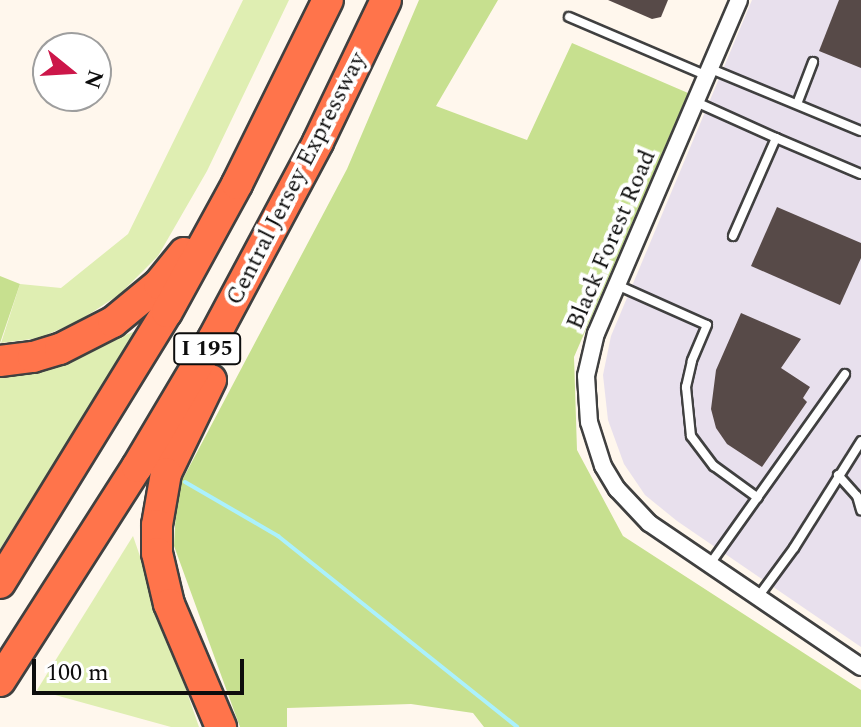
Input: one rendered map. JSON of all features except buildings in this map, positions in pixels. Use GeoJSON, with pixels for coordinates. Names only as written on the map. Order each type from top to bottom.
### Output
{"type":"FeatureCollection","features":[{"type":"Feature","properties":{"kind":"highway","name":"I 195"},"geometry":{"type":"LineString","coordinates":[[0,583],[167,312],[237,184],[328,0]]}},
{"type":"Feature","properties":{"kind":"highway","name":"Central Jersey Expressway"},"geometry":{"type":"LineString","coordinates":[[0,681],[137,467],[213,339],[355,71],[386,0]]}},
{"type":"Feature","properties":{"kind":"highway"},"geometry":{"type":"LineString","coordinates":[[0,361],[33,357],[89,336],[135,306],[159,284],[195,235],[307,44]]}},
{"type":"Feature","properties":{"kind":"highway"},"geometry":{"type":"LineString","coordinates":[[221,727],[162,581],[157,553],[160,497],[175,450],[252,300],[355,71]]}},
{"type":"Feature","properties":{"kind":"street","name":"Black Forest Road"},"geometry":{"type":"LineString","coordinates":[[739,0],[596,333],[586,376],[586,399],[595,445],[603,466],[632,507],[861,667]]}},
{"type":"Feature","properties":{"kind":"lane"},"geometry":{"type":"LineString","coordinates":[[569,17],[861,131]]}},
{"type":"Feature","properties":{"kind":"lane"},"geometry":{"type":"LineString","coordinates":[[797,104],[813,62]]}},
{"type":"Feature","properties":{"kind":"lane"},"geometry":{"type":"LineString","coordinates":[[696,102],[861,174]]}},
{"type":"Feature","properties":{"kind":"lane"},"geometry":{"type":"LineString","coordinates":[[733,236],[776,138]]}},
{"type":"Feature","properties":{"kind":"lane"},"geometry":{"type":"LineString","coordinates":[[617,285],[707,325],[692,361],[686,387],[691,436],[714,466],[758,498]]}},
{"type":"Feature","properties":{"kind":"lane"},"geometry":{"type":"LineString","coordinates":[[710,564],[845,374]]}},
{"type":"Feature","properties":{"kind":"lane"},"geometry":{"type":"LineString","coordinates":[[758,597],[794,548],[861,441]]}},
{"type":"Feature","properties":{"kind":"lane"},"geometry":{"type":"LineString","coordinates":[[838,475],[857,496],[861,510]]}},
{"type":"Feature","properties":{"kind":"shaded area"},"geometry":{"type":"Polygon","coordinates":[[[752,0],[861,0],[861,647],[677,521],[645,495],[624,464],[608,420],[603,375],[611,336],[752,0]]]}},
{"type":"Feature","properties":{"kind":"green space"},"geometry":{"type":"Polygon","coordinates":[[[243,0],[289,0],[207,171],[158,256],[120,294],[79,321],[39,338],[1,343],[20,284],[61,288],[128,234],[243,0]]]}},
{"type":"Feature","properties":{"kind":"green space"},"geometry":{"type":"Polygon","coordinates":[[[419,0],[498,0],[436,106],[527,140],[572,43],[688,93],[574,357],[577,450],[623,536],[861,690],[861,727],[484,727],[473,713],[411,704],[287,708],[287,727],[240,727],[174,546],[177,490],[347,169],[419,0]]]}},
{"type":"Feature","properties":{"kind":"green space"},"geometry":{"type":"Polygon","coordinates":[[[0,276],[20,284],[0,343],[0,276]]]}},
{"type":"Feature","properties":{"kind":"green space"},"geometry":{"type":"Polygon","coordinates":[[[136,331],[0,549],[0,371],[40,366],[136,331]]]}},
{"type":"Feature","properties":{"kind":"green space"},"geometry":{"type":"Polygon","coordinates":[[[133,536],[199,727],[171,727],[37,690],[133,536]]]}},
{"type":"Feature","properties":{"kind":"waterway"},"geometry":{"type":"LineString","coordinates":[[185,482],[278,536],[517,727]]}}]}
